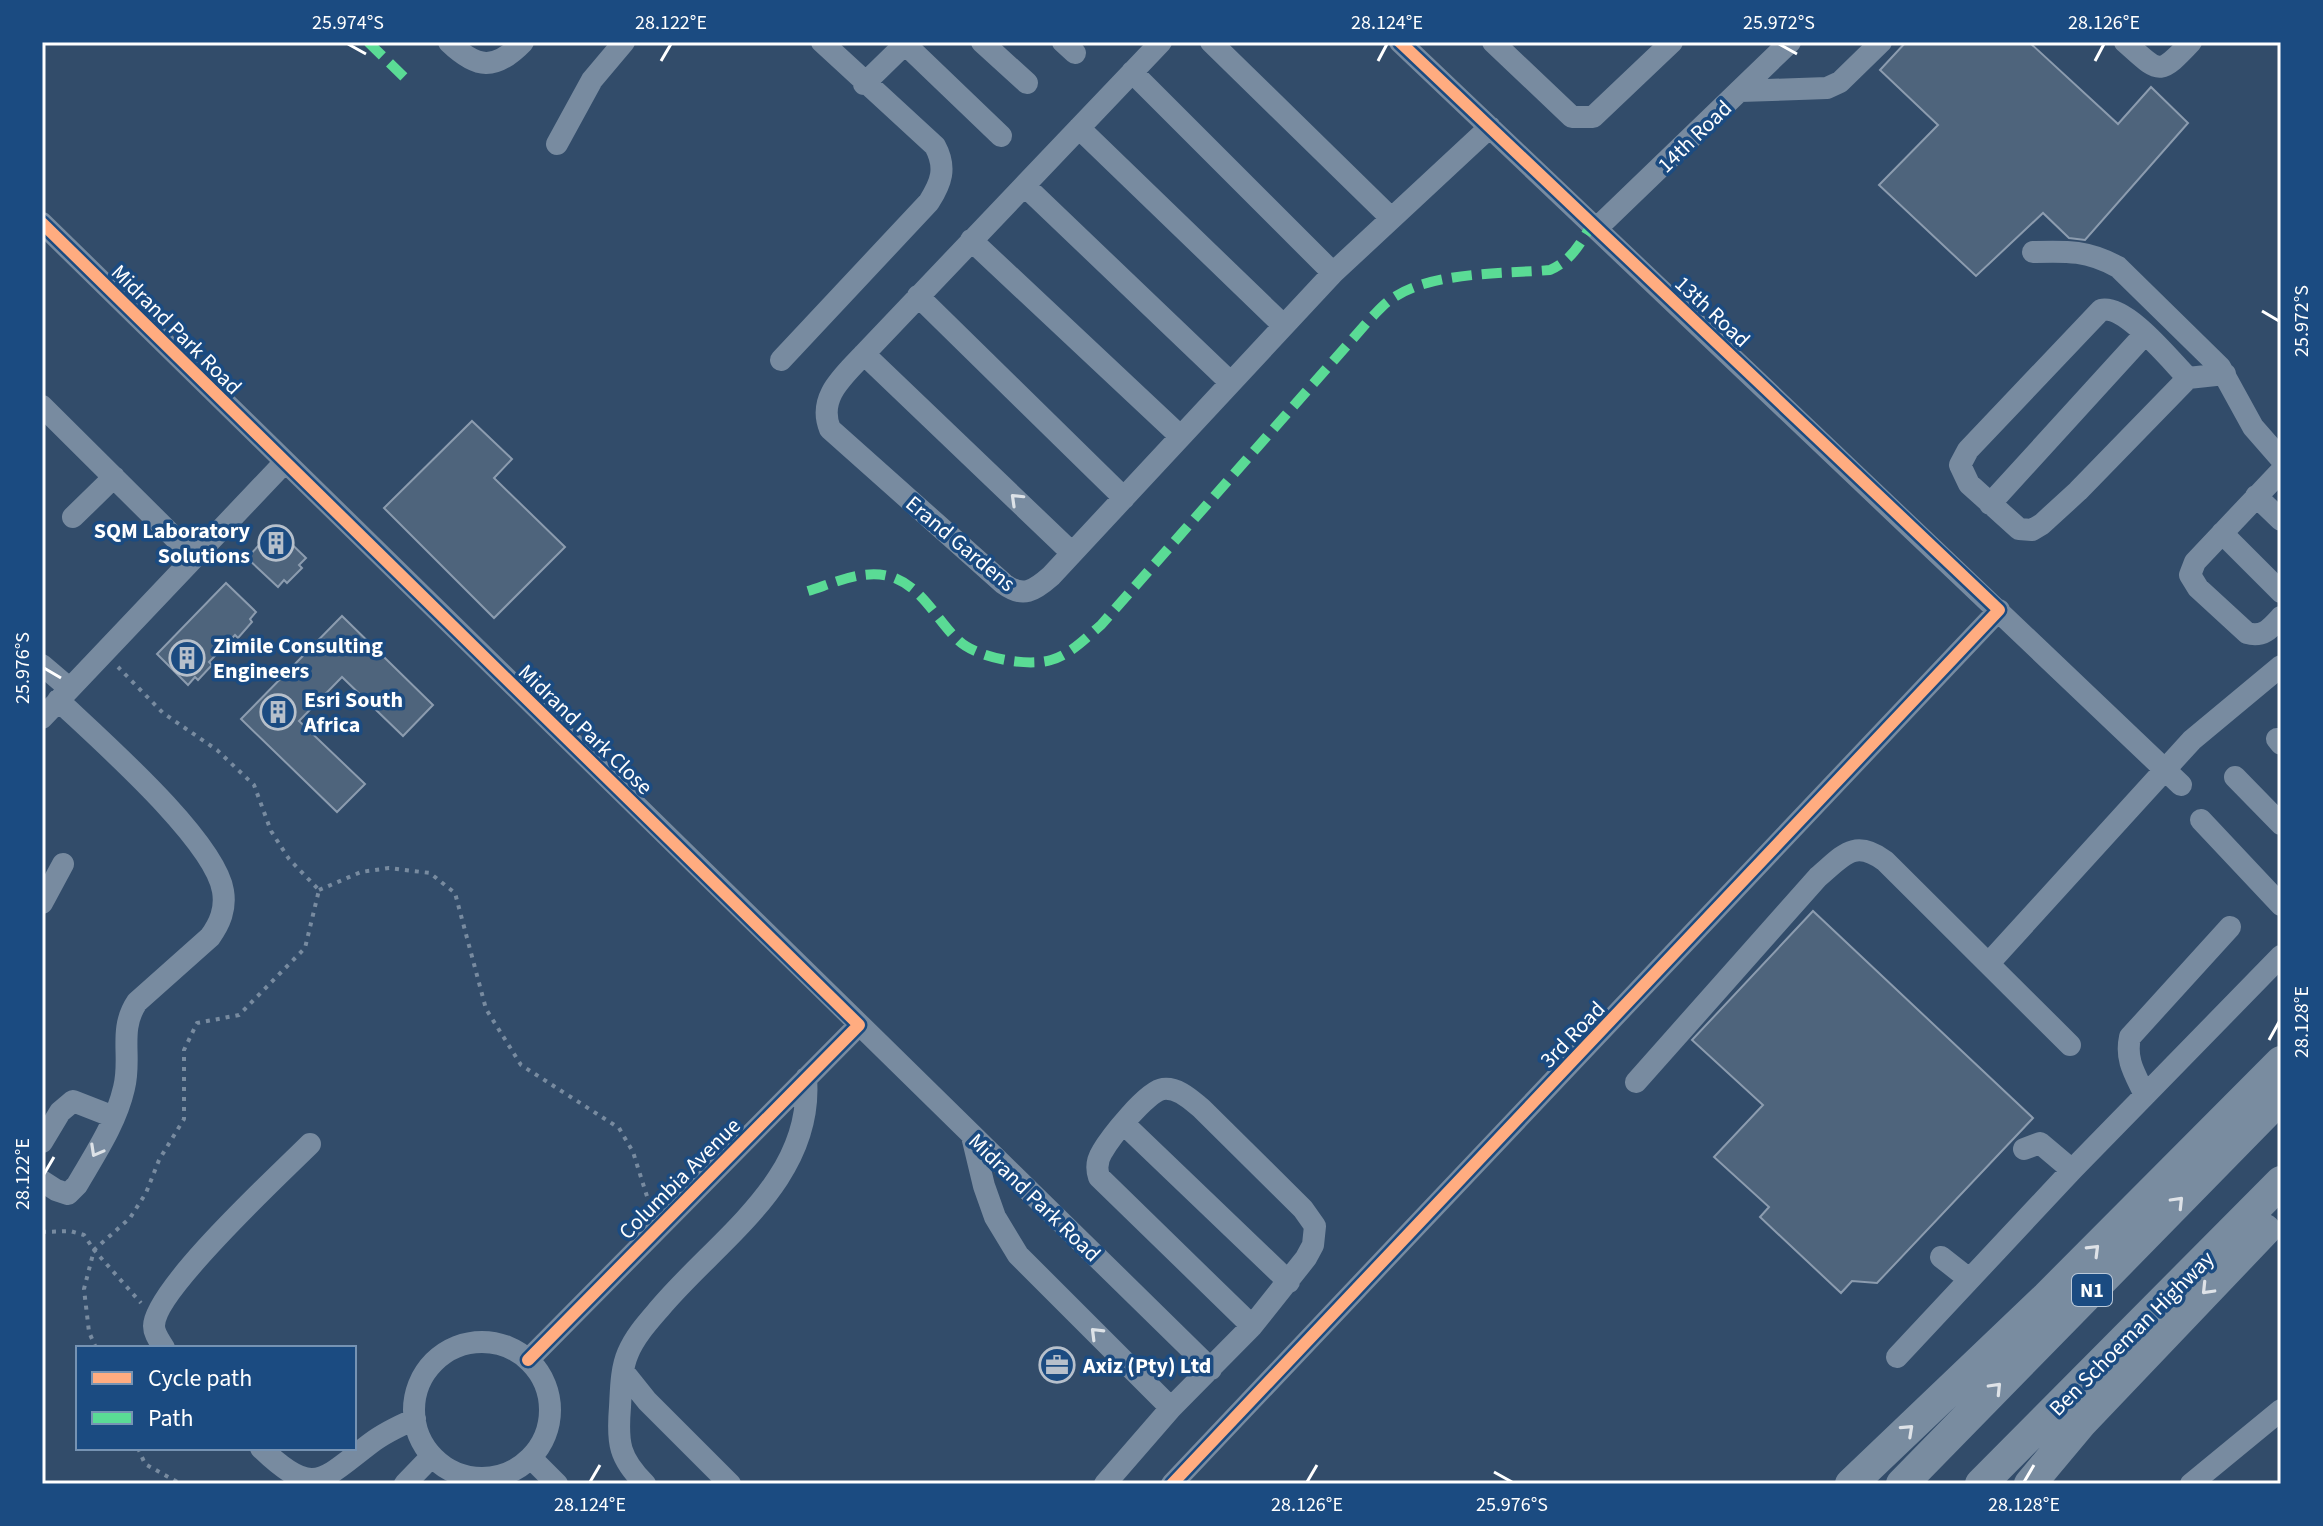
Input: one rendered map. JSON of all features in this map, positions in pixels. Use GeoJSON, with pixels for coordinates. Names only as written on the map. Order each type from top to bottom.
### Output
{"type":"FeatureCollection","features":[{"type":"Feature","properties":{"kind":"highway"},"geometry":{"type":"LineString","coordinates":[[1851,1484],[2047,1297],[2281,1062]]}},
{"type":"Feature","properties":{"kind":"highway","name":"N1"},"geometry":{"type":"LineString","coordinates":[[1902,1484],[2281,1097]]}},
{"type":"Feature","properties":{"kind":"highway","name":"Ben Schoeman Highway"},"geometry":{"type":"LineString","coordinates":[[1981,1484],[2281,1182]]}},
{"type":"Feature","properties":{"kind":"highway"},"geometry":{"type":"LineString","coordinates":[[2030,1484],[2081,1423],[2281,1213]]}},
{"type":"Feature","properties":{"kind":"street"},"geometry":{"type":"LineString","coordinates":[[449,42],[470,59],[491,64],[506,58],[523,42]]}},
{"type":"Feature","properties":{"kind":"street"},"geometry":{"type":"LineString","coordinates":[[557,144],[592,80],[624,42]]}},
{"type":"Feature","properties":{"kind":"street"},"geometry":{"type":"LineString","coordinates":[[781,360],[929,202],[943,172],[942,159],[935,146],[864,84],[822,42]]}},
{"type":"Feature","properties":{"kind":"street"},"geometry":{"type":"LineString","coordinates":[[982,42],[1027,83]]}},
{"type":"Feature","properties":{"kind":"street","name":"Erand Gardens"},"geometry":{"type":"LineString","coordinates":[[1161,42],[918,296],[828,397],[825,418],[830,429],[1012,589],[1021,593],[1039,587],[1333,273],[1490,127]]}},
{"type":"Feature","properties":{"kind":"street"},"geometry":{"type":"LineString","coordinates":[[1211,42],[1391,218]]}},
{"type":"Feature","properties":{"kind":"street","name":"13th Road"},"geometry":{"type":"LineString","coordinates":[[1400,42],[2173,777]]}},
{"type":"Feature","properties":{"kind":"street"},"geometry":{"type":"LineString","coordinates":[[1493,42],[1572,117],[1593,117],[1672,42]]}},
{"type":"Feature","properties":{"kind":"street","name":"14th Road"},"geometry":{"type":"LineString","coordinates":[[1597,228],[1790,42]]}},
{"type":"Feature","properties":{"kind":"street"},"geometry":{"type":"LineString","coordinates":[[1740,91],[1827,88],[1851,72],[1881,42]]}},
{"type":"Feature","properties":{"kind":"street"},"geometry":{"type":"LineString","coordinates":[[2125,42],[2152,66],[2160,69],[2166,67],[2191,42]]}},
{"type":"Feature","properties":{"kind":"street"},"geometry":{"type":"LineString","coordinates":[[864,84],[905,43],[1001,136]]}},
{"type":"Feature","properties":{"kind":"street"},"geometry":{"type":"LineString","coordinates":[[1132,72],[1333,273]]}},
{"type":"Feature","properties":{"kind":"street"},"geometry":{"type":"LineString","coordinates":[[1079,128],[1283,325]]}},
{"type":"Feature","properties":{"kind":"street"},"geometry":{"type":"LineString","coordinates":[[1025,186],[1230,382]]}},
{"type":"Feature","properties":{"kind":"street","name":"Midrand Park Road"},"geometry":{"type":"LineString","coordinates":[[42,223],[285,462]]}},
{"type":"Feature","properties":{"kind":"street"},"geometry":{"type":"LineString","coordinates":[[971,240],[1180,436]]}},
{"type":"Feature","properties":{"kind":"street"},"geometry":{"type":"LineString","coordinates":[[2033,252],[2081,252],[2098,256],[2118,267],[2207,351],[2225,374],[2253,427],[2281,459]]}},
{"type":"Feature","properties":{"kind":"street"},"geometry":{"type":"LineString","coordinates":[[918,296],[1124,498]]}},
{"type":"Feature","properties":{"kind":"street"},"geometry":{"type":"LineString","coordinates":[[2188,378],[2145,334],[2112,309],[2101,310],[1968,450],[1960,465],[1962,473],[1969,484],[2019,529],[2032,530],[2042,524],[2188,378],[2225,374]]}},
{"type":"Feature","properties":{"kind":"street"},"geometry":{"type":"LineString","coordinates":[[1990,504],[2145,334]]}},
{"type":"Feature","properties":{"kind":"street"},"geometry":{"type":"LineString","coordinates":[[864,354],[1072,553]]}},
{"type":"Feature","properties":{"kind":"street"},"geometry":{"type":"LineString","coordinates":[[42,406],[194,557]]}},
{"type":"Feature","properties":{"kind":"street"},"geometry":{"type":"LineString","coordinates":[[42,718],[285,462]]}},
{"type":"Feature","properties":{"kind":"street","name":"Midrand Park Close"},"geometry":{"type":"LineString","coordinates":[[285,462],[859,1025]]}},
{"type":"Feature","properties":{"kind":"street"},"geometry":{"type":"LineString","coordinates":[[2281,471],[2195,562],[2191,580],[2247,633],[2265,633],[2281,617]]}},
{"type":"Feature","properties":{"kind":"street"},"geometry":{"type":"LineString","coordinates":[[73,517],[114,477]]}},
{"type":"Feature","properties":{"kind":"street"},"geometry":{"type":"LineString","coordinates":[[2256,496],[2281,520]]}},
{"type":"Feature","properties":{"kind":"street"},"geometry":{"type":"LineString","coordinates":[[2222,533],[2281,592]]}},
{"type":"Feature","properties":{"kind":"street","name":"3rd Road"},"geometry":{"type":"LineString","coordinates":[[1172,1484],[1999,610]]}},
{"type":"Feature","properties":{"kind":"street"},"geometry":{"type":"LineString","coordinates":[[42,665],[64,694],[202,849],[217,873],[223,890],[223,912],[219,925],[210,937],[137,1002],[128,1017],[126,1083],[114,1117],[71,1193],[56,1190],[42,1181]]}},
{"type":"Feature","properties":{"kind":"street"},"geometry":{"type":"LineString","coordinates":[[1989,963],[2173,777],[2192,740],[2281,666]]}},
{"type":"Feature","properties":{"kind":"street"},"geometry":{"type":"LineString","coordinates":[[2235,777],[2281,824]]}},
{"type":"Feature","properties":{"kind":"street"},"geometry":{"type":"LineString","coordinates":[[2201,820],[2281,905]]}},
{"type":"Feature","properties":{"kind":"street"},"geometry":{"type":"LineString","coordinates":[[1636,1082],[1818,877],[1847,852],[1865,849],[1885,861],[2070,1045]]}},
{"type":"Feature","properties":{"kind":"street"},"geometry":{"type":"LineString","coordinates":[[42,903],[63,864]]}},
{"type":"Feature","properties":{"kind":"street"},"geometry":{"type":"LineString","coordinates":[[2145,1095],[2129,1062],[2127,1051],[2130,1037],[2230,927]]}},
{"type":"Feature","properties":{"kind":"street"},"geometry":{"type":"LineString","coordinates":[[1897,1357],[2072,1170],[2281,956]]}},
{"type":"Feature","properties":{"kind":"street","name":"Midrand Park Road"},"geometry":{"type":"LineString","coordinates":[[859,1025],[1211,1369]]}},
{"type":"Feature","properties":{"kind":"street","name":"Columbia Avenue"},"geometry":{"type":"LineString","coordinates":[[528,1360],[859,1025]]}},
{"type":"Feature","properties":{"kind":"street"},"geometry":{"type":"LineString","coordinates":[[645,1484],[630,1469],[619,1441],[623,1371],[628,1354],[637,1336],[675,1290],[759,1204],[775,1183],[803,1125],[807,1109],[806,1078]]}},
{"type":"Feature","properties":{"kind":"street"},"geometry":{"type":"LineString","coordinates":[[1105,1484],[1171,1408],[1252,1326],[1289,1282],[1313,1245],[1315,1226],[1303,1209],[1187,1096],[1172,1089],[1161,1089],[1149,1095],[1101,1153],[1097,1166],[1099,1177],[1252,1326]]}},
{"type":"Feature","properties":{"kind":"street"},"geometry":{"type":"LineString","coordinates":[[42,1142],[60,1112],[73,1101],[114,1117]]}},
{"type":"Feature","properties":{"kind":"street"},"geometry":{"type":"LineString","coordinates":[[1124,1124],[1289,1282]]}},
{"type":"Feature","properties":{"kind":"street"},"geometry":{"type":"LineString","coordinates":[[972,1135],[995,1217],[1018,1255],[1171,1408]]}},
{"type":"Feature","properties":{"kind":"street"},"geometry":{"type":"LineString","coordinates":[[2024,1149],[2040,1143],[2072,1170]]}},
{"type":"Feature","properties":{"kind":"street"},"geometry":{"type":"LineString","coordinates":[[163,1346],[157,1335],[156,1320],[170,1293],[195,1261],[310,1144]]}},
{"type":"Feature","properties":{"kind":"street"},"geometry":{"type":"LineString","coordinates":[[1941,1257],[1969,1279]]}},
{"type":"Feature","properties":{"kind":"street"},"geometry":{"type":"LineString","coordinates":[[491,1342],[511,1348],[528,1360],[542,1377],[549,1398],[550,1419],[543,1441],[531,1458],[513,1471],[492,1477],[470,1477],[449,1469],[432,1456],[420,1439],[415,1419],[415,1398],[421,1378],[434,1362],[451,1349],[470,1343],[491,1342]]}},
{"type":"Feature","properties":{"kind":"street"},"geometry":{"type":"LineString","coordinates":[[623,1371],[647,1401],[730,1484]]}},
{"type":"Feature","properties":{"kind":"street"},"geometry":{"type":"LineString","coordinates":[[2191,1484],[2281,1410]]}},
{"type":"Feature","properties":{"kind":"street"},"geometry":{"type":"LineString","coordinates":[[264,1450],[294,1474],[307,1479],[321,1479],[334,1474],[387,1432],[415,1419]]}},
{"type":"Feature","properties":{"kind":"street"},"geometry":{"type":"LineString","coordinates":[[405,1484],[432,1456]]}},
{"type":"Feature","properties":{"kind":"street"},"geometry":{"type":"LineString","coordinates":[[531,1458],[557,1484]]}},
{"type":"Feature","properties":{"kind":"path"},"geometry":{"type":"LineString","coordinates":[[319,890],[361,872],[389,868],[430,873],[455,893],[486,1009],[521,1065],[619,1128],[633,1152],[657,1230]]}},
{"type":"Feature","properties":{"kind":"path"},"geometry":{"type":"LineString","coordinates":[[95,1346],[89,1332],[84,1289],[94,1250],[156,1320]]}},
{"type":"Feature","properties":{"kind":"path"},"geometry":{"type":"LineString","coordinates":[[139,1450],[145,1464],[181,1484]]}},
{"type":"Feature","properties":{"kind":"building"},"geometry":{"type":"Polygon","coordinates":[[[1906,42],[2029,42],[2118,124],[2151,87],[2188,123],[2085,240],[2069,238],[2043,213],[1976,276],[1879,185],[1938,125],[1880,70],[1906,42]]]}},
{"type":"Feature","properties":{"kind":"building"},"geometry":{"type":"Polygon","coordinates":[[[472,421],[512,459],[494,478],[565,547],[494,618],[384,508],[472,421]]]}},
{"type":"Feature","properties":{"kind":"building","name":"SQM Laboratory Solutions"},"geometry":{"type":"Polygon","coordinates":[[[275,528],[306,558],[299,565],[302,568],[287,583],[284,580],[278,587],[247,558],[275,528]]]}},
{"type":"Feature","properties":{"kind":"building"},"geometry":{"type":"Polygon","coordinates":[[[226,583],[256,612],[250,619],[252,622],[238,638],[235,635],[209,662],[212,665],[198,680],[195,677],[188,685],[157,654],[226,583]]]}},
{"type":"Feature","properties":{"kind":"building","name":"Esri South Africa"},"geometry":{"type":"Polygon","coordinates":[[[342,616],[433,705],[403,736],[342,677],[299,721],[365,784],[337,812],[241,719],[342,616]]]}},
{"type":"Feature","properties":{"kind":"building"},"geometry":{"type":"Polygon","coordinates":[[[1813,911],[2033,1118],[1877,1283],[1852,1281],[1841,1293],[1760,1217],[1769,1207],[1714,1157],[1763,1105],[1692,1040],[1813,911]]]}},
{"type":"Feature","properties":{"kind":"marked path"},"geometry":{"type":"LineString","coordinates":[[368,42],[404,77]]}},
{"type":"Feature","properties":{"kind":"marked path"},"geometry":{"type":"LineString","coordinates":[[808,591],[860,575],[892,577],[912,588],[958,640],[977,652],[1029,662],[1058,658],[1101,625],[1387,302],[1406,291],[1445,279],[1550,270],[1570,256],[1592,224]]}},
{"type":"Feature","properties":{"kind":"cycle path"},"geometry":{"type":"LineString","coordinates":[[1172,1484],[1999,610],[1400,42]]}},
{"type":"Feature","properties":{"kind":"cycle path"},"geometry":{"type":"LineString","coordinates":[[42,223],[859,1025],[528,1360]]}},
{"type":"Feature","properties":{"kind":"place","name":"SQM Laboratory Solutions"},"geometry":{"type":"Point","coordinates":[276,543]}},
{"type":"Feature","properties":{"kind":"place","name":"Zimile Consulting Engineers"},"geometry":{"type":"Point","coordinates":[187,658]}},
{"type":"Feature","properties":{"kind":"place","name":"Esri South Africa"},"geometry":{"type":"Point","coordinates":[278,712]}},
{"type":"Feature","properties":{"kind":"place","name":"Axiz (Pty) Ltd"},"geometry":{"type":"Point","coordinates":[1057,1365]}}]}
